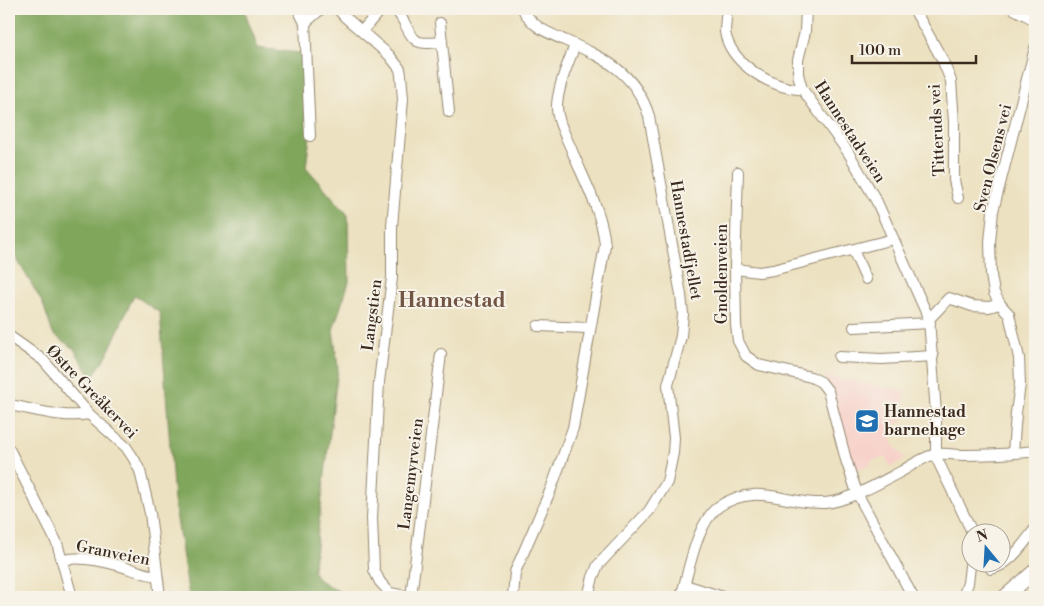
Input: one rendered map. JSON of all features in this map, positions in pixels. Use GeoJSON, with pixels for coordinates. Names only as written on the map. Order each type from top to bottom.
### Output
{"type":"FeatureCollection","features":[{"type":"Feature","properties":{"kind":"main road"},"geometry":{"type":"LineString","coordinates":[[1005,597],[1035,571]]}},
{"type":"Feature","properties":{"kind":"street"},"geometry":{"type":"LineString","coordinates":[[298,9],[305,23],[310,136]]}},
{"type":"Feature","properties":{"kind":"street"},"geometry":{"type":"LineString","coordinates":[[305,23],[321,9]]}},
{"type":"Feature","properties":{"kind":"street","name":"Langstien"},"geometry":{"type":"LineString","coordinates":[[338,9],[389,55],[400,68],[401,75],[403,98],[392,226],[392,278],[379,382],[372,518],[374,570],[380,582],[390,593],[411,597]]}},
{"type":"Feature","properties":{"kind":"street"},"geometry":{"type":"LineString","coordinates":[[362,31],[382,9]]}},
{"type":"Feature","properties":{"kind":"street"},"geometry":{"type":"LineString","coordinates":[[394,9],[398,12],[411,37],[417,42],[442,42]]}},
{"type":"Feature","properties":{"kind":"street","name":"Hannestadfjellet"},"geometry":{"type":"LineString","coordinates":[[523,9],[531,22],[543,30],[610,62],[640,92],[646,107],[676,266],[683,314],[681,336],[668,384],[674,438],[667,482],[649,511],[598,565],[588,597]]}},
{"type":"Feature","properties":{"kind":"street","name":"Hannestadveien"},"geometry":{"type":"LineString","coordinates":[[806,9],[805,32],[798,60],[798,74],[802,89],[848,152],[877,202],[929,321],[936,413],[935,454],[938,466],[968,524]]}},
{"type":"Feature","properties":{"kind":"street","name":"Titteruds vei"},"geometry":{"type":"LineString","coordinates":[[914,9],[942,59],[951,81],[954,122],[954,180],[958,198]]}},
{"type":"Feature","properties":{"kind":"street"},"geometry":{"type":"LineString","coordinates":[[1014,9],[1035,20]]}},
{"type":"Feature","properties":{"kind":"street"},"geometry":{"type":"LineString","coordinates":[[726,16],[725,32],[732,50],[742,62],[767,80],[802,89]]}},
{"type":"Feature","properties":{"kind":"street"},"geometry":{"type":"LineString","coordinates":[[440,23],[449,112]]}},
{"type":"Feature","properties":{"kind":"street"},"geometry":{"type":"LineString","coordinates":[[513,597],[515,572],[551,489],[573,428],[604,245],[603,232],[596,206],[562,129],[557,106],[562,82],[575,45]]}},
{"type":"Feature","properties":{"kind":"street","name":"Sven Olsens vei"},"geometry":{"type":"LineString","coordinates":[[1013,453],[1020,384],[1019,358],[1009,314],[1000,304],[994,293],[991,275],[990,242],[993,211],[1032,79],[1035,48]]}},
{"type":"Feature","properties":{"kind":"street","name":"Gnoldenveien"},"geometry":{"type":"LineString","coordinates":[[738,172],[735,269],[738,341],[743,352],[759,366],[811,377],[817,379],[825,386],[830,396],[846,460],[857,493],[913,597]]}},
{"type":"Feature","properties":{"kind":"street"},"geometry":{"type":"LineString","coordinates":[[735,269],[750,271],[768,270],[893,239]]}},
{"type":"Feature","properties":{"kind":"street"},"geometry":{"type":"LineString","coordinates":[[853,250],[866,279]]}},
{"type":"Feature","properties":{"kind":"street"},"geometry":{"type":"LineString","coordinates":[[854,327],[929,321],[949,298],[972,306],[989,307],[1000,304]]}},
{"type":"Feature","properties":{"kind":"street"},"geometry":{"type":"LineString","coordinates":[[538,326],[590,328]]}},
{"type":"Feature","properties":{"kind":"street","name":"Østre Greåkervei"},"geometry":{"type":"LineString","coordinates":[[9,336],[43,360],[89,414],[126,447],[134,459],[140,471],[150,513],[160,597]]}},
{"type":"Feature","properties":{"kind":"street","name":"Langemyrveien"},"geometry":{"type":"LineString","coordinates":[[411,597],[441,354]]}},
{"type":"Feature","properties":{"kind":"street"},"geometry":{"type":"LineString","coordinates":[[839,357],[882,359],[932,356]]}},
{"type":"Feature","properties":{"kind":"street"},"geometry":{"type":"LineString","coordinates":[[9,405],[79,416],[89,414]]}},
{"type":"Feature","properties":{"kind":"street"},"geometry":{"type":"LineString","coordinates":[[9,449],[50,528],[62,560],[72,597]]}},
{"type":"Feature","properties":{"kind":"street"},"geometry":{"type":"LineString","coordinates":[[681,597],[701,528],[717,508],[736,497],[766,494],[823,503],[836,501],[857,493],[935,454],[1035,452]]}},
{"type":"Feature","properties":{"kind":"street"},"geometry":{"type":"LineString","coordinates":[[1012,555],[1035,529]]}},
{"type":"Feature","properties":{"kind":"street","name":"Granveien"},"geometry":{"type":"LineString","coordinates":[[62,560],[73,558],[85,559],[126,568],[151,576],[157,575]]}},
{"type":"Feature","properties":{"kind":"street"},"geometry":{"type":"LineString","coordinates":[[963,597],[969,574]]}},
{"type":"Feature","properties":{"kind":"street"},"geometry":{"type":"LineString","coordinates":[[685,584],[723,597]]}},
{"type":"Feature","properties":{"kind":"shaded area"},"geometry":{"type":"Polygon","coordinates":[[[825,376],[905,391],[902,423],[894,423],[891,441],[905,459],[891,467],[885,457],[872,460],[870,465],[853,470],[832,388],[825,379],[825,376]]]}},
{"type":"Feature","properties":{"kind":"green space"},"geometry":{"type":"Polygon","coordinates":[[[9,9],[244,9],[258,48],[308,54],[310,136],[306,167],[348,215],[349,282],[333,330],[338,368],[313,571],[319,580],[349,597],[189,597],[174,500],[160,313],[134,295],[107,355],[92,378],[74,349],[53,334],[43,304],[17,259],[9,250],[9,9]]]}},
{"type":"Feature","properties":{"kind":"place","name":"Hannestad barnehage"},"geometry":{"type":"Point","coordinates":[867,421]}},
{"type":"Feature","properties":{"kind":"district","name":"Hannestad"},"geometry":{"type":"Point","coordinates":[452,301]}}]}
